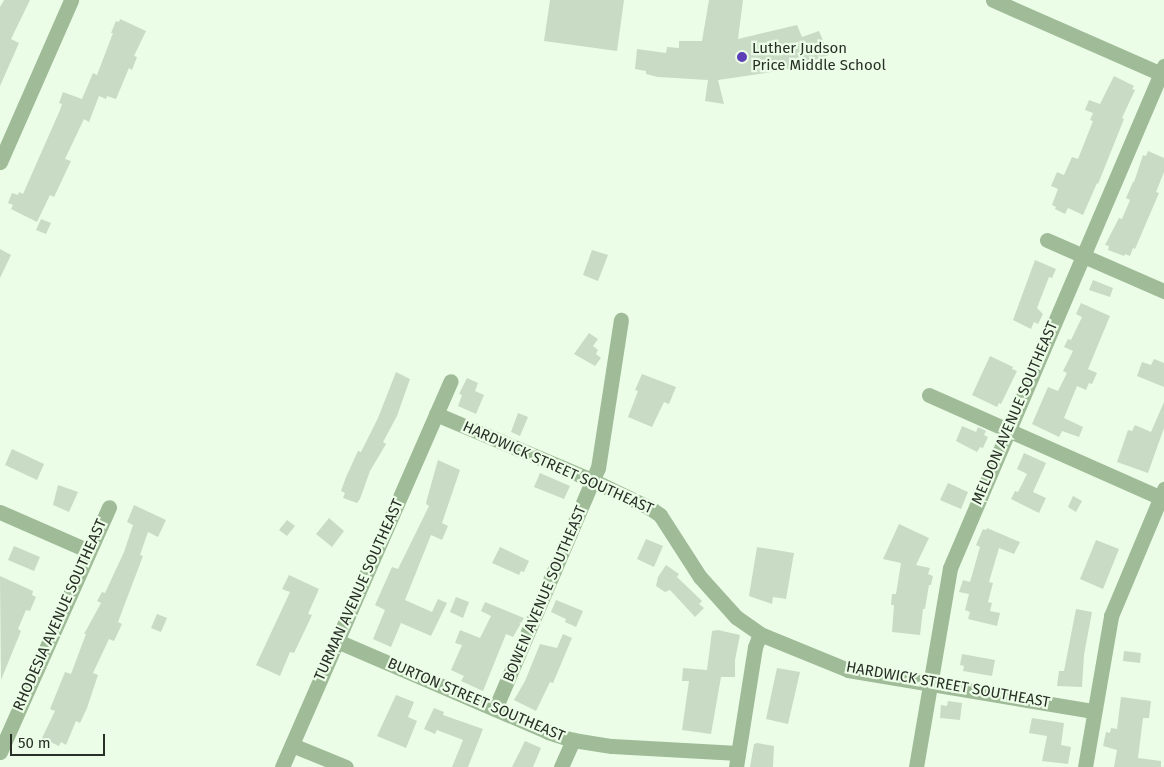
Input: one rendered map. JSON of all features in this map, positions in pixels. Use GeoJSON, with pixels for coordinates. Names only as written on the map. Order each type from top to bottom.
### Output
{"type":"FeatureCollection","features":[{"type":"Feature","properties":{"kind":"street"},"geometry":{"type":"LineString","coordinates":[[0,162],[70,0]]}},
{"type":"Feature","properties":{"kind":"street"},"geometry":{"type":"LineString","coordinates":[[993,0],[1163,71]]}},
{"type":"Feature","properties":{"kind":"street","name":"MELDON AVENUE SOUTHEAST"},"geometry":{"type":"LineString","coordinates":[[916,767],[950,568],[1082,255],[1163,71]]}},
{"type":"Feature","properties":{"kind":"street"},"geometry":{"type":"LineString","coordinates":[[1047,240],[1164,291]]}},
{"type":"Feature","properties":{"kind":"street","name":"BOWEN AVENUE SOUTHEAST"},"geometry":{"type":"LineString","coordinates":[[495,709],[594,481],[598,468],[621,320]]}},
{"type":"Feature","properties":{"kind":"street","name":"TURMAN AVENUE SOUTHEAST"},"geometry":{"type":"LineString","coordinates":[[282,767],[451,381]]}},
{"type":"Feature","properties":{"kind":"street"},"geometry":{"type":"LineString","coordinates":[[929,395],[1007,430],[1163,495],[1111,616],[1085,767]]}},
{"type":"Feature","properties":{"kind":"street","name":"HARDWICK STREET SOUTHEAST"},"geometry":{"type":"LineString","coordinates":[[436,414],[594,481],[660,515],[700,577],[736,617],[760,634],[848,670],[1094,711]]}},
{"type":"Feature","properties":{"kind":"street","name":"RHODESIA AVENUE SOUTHEAST"},"geometry":{"type":"LineString","coordinates":[[0,752],[109,507]]}},
{"type":"Feature","properties":{"kind":"street"},"geometry":{"type":"LineString","coordinates":[[0,512],[89,551]]}},
{"type":"Feature","properties":{"kind":"street"},"geometry":{"type":"LineString","coordinates":[[737,760],[755,647],[760,634]]}},
{"type":"Feature","properties":{"kind":"street","name":"BURTON STREET SOUTHEAST"},"geometry":{"type":"LineString","coordinates":[[337,641],[495,709],[573,740],[737,760]]}},
{"type":"Feature","properties":{"kind":"street"},"geometry":{"type":"LineString","coordinates":[[561,767],[573,740]]}},
{"type":"Feature","properties":{"kind":"street"},"geometry":{"type":"LineString","coordinates":[[292,745],[346,767]]}},
{"type":"Feature","properties":{"kind":"building"},"geometry":{"type":"Polygon","coordinates":[[[4,0],[30,0],[11,39],[19,43],[0,86],[0,7],[4,0]]]}},
{"type":"Feature","properties":{"kind":"building"},"geometry":{"type":"Polygon","coordinates":[[[550,0],[624,0],[617,51],[544,41],[550,0]]]}},
{"type":"Feature","properties":{"kind":"building"},"geometry":{"type":"Polygon","coordinates":[[[709,0],[743,0],[738,39],[797,25],[802,37],[819,31],[829,55],[785,70],[718,80],[724,104],[705,101],[708,80],[658,77],[646,74],[646,71],[635,69],[637,49],[666,53],[667,47],[679,48],[679,41],[702,41],[709,0]]]}},
{"type":"Feature","properties":{"kind":"building"},"geometry":{"type":"Polygon","coordinates":[[[120,19],[146,31],[134,56],[137,57],[132,70],[129,68],[116,99],[107,96],[106,99],[99,96],[89,122],[84,119],[65,159],[71,161],[54,197],[50,195],[37,222],[11,209],[13,205],[8,203],[12,193],[18,195],[19,192],[23,194],[60,110],[62,104],[59,103],[63,92],[82,99],[93,73],[97,75],[113,33],[111,33],[116,21],[119,22],[120,19]]]}},
{"type":"Feature","properties":{"kind":"building"},"geometry":{"type":"Polygon","coordinates":[[[1114,76],[1134,86],[1132,89],[1135,90],[1122,118],[1124,119],[1098,184],[1083,215],[1068,208],[1065,214],[1055,209],[1056,207],[1052,205],[1058,189],[1051,186],[1057,172],[1064,175],[1072,157],[1078,159],[1093,121],[1090,120],[1093,113],[1085,110],[1089,100],[1100,104],[1114,76]]]}},
{"type":"Feature","properties":{"kind":"building"},"geometry":{"type":"Polygon","coordinates":[[[1148,151],[1164,158],[1164,172],[1156,192],[1159,193],[1135,249],[1133,248],[1130,256],[1125,254],[1124,256],[1108,250],[1109,246],[1105,245],[1119,218],[1122,219],[1130,200],[1126,198],[1134,182],[1143,155],[1146,156],[1148,151]]]}},
{"type":"Feature","properties":{"kind":"building"},"geometry":{"type":"Polygon","coordinates":[[[41,219],[51,223],[46,234],[36,230],[41,219]]]}},
{"type":"Feature","properties":{"kind":"building"},"geometry":{"type":"Polygon","coordinates":[[[0,249],[11,255],[0,278],[0,249]]]}},
{"type":"Feature","properties":{"kind":"building"},"geometry":{"type":"Polygon","coordinates":[[[592,250],[608,255],[598,281],[583,275],[592,250]]]}},
{"type":"Feature","properties":{"kind":"building"},"geometry":{"type":"Polygon","coordinates":[[[1035,260],[1056,269],[1052,278],[1049,277],[1037,308],[1043,314],[1038,324],[1034,322],[1031,329],[1013,320],[1035,260]]]}},
{"type":"Feature","properties":{"kind":"building"},"geometry":{"type":"Polygon","coordinates":[[[1093,280],[1113,288],[1110,297],[1089,290],[1093,280]]]}},
{"type":"Feature","properties":{"kind":"building"},"geometry":{"type":"Polygon","coordinates":[[[1081,303],[1110,316],[1088,369],[1097,373],[1092,384],[1089,383],[1086,390],[1077,386],[1064,418],[1083,427],[1079,437],[1062,431],[1059,437],[1032,424],[1048,387],[1058,391],[1067,373],[1063,371],[1073,351],[1064,347],[1068,339],[1071,340],[1082,317],[1076,314],[1081,303]]]}},
{"type":"Feature","properties":{"kind":"building"},"geometry":{"type":"Polygon","coordinates":[[[589,333],[598,339],[593,346],[598,350],[596,354],[601,358],[595,366],[574,354],[589,333]]]}},
{"type":"Feature","properties":{"kind":"building"},"geometry":{"type":"Polygon","coordinates":[[[990,356],[1013,367],[1012,369],[1017,371],[1001,404],[999,403],[997,407],[972,395],[990,356]]]}},
{"type":"Feature","properties":{"kind":"building"},"geometry":{"type":"Polygon","coordinates":[[[1154,359],[1164,363],[1164,387],[1137,376],[1142,362],[1151,365],[1154,359]]]}},
{"type":"Feature","properties":{"kind":"building"},"geometry":{"type":"Polygon","coordinates":[[[396,372],[410,379],[397,416],[383,442],[386,444],[370,471],[357,503],[343,498],[345,493],[341,491],[346,477],[358,451],[361,452],[378,418],[396,372]]]}},
{"type":"Feature","properties":{"kind":"building"},"geometry":{"type":"Polygon","coordinates":[[[642,374],[676,387],[669,404],[664,402],[652,427],[628,417],[638,391],[635,390],[642,374]]]}},
{"type":"Feature","properties":{"kind":"building"},"geometry":{"type":"Polygon","coordinates":[[[467,378],[478,383],[475,391],[484,395],[476,414],[458,406],[462,395],[459,394],[467,378]]]}},
{"type":"Feature","properties":{"kind":"building"},"geometry":{"type":"Polygon","coordinates":[[[1164,402],[1164,428],[1148,473],[1117,462],[1128,430],[1132,431],[1135,425],[1151,432],[1164,402]]]}},
{"type":"Feature","properties":{"kind":"building"},"geometry":{"type":"Polygon","coordinates":[[[518,413],[528,417],[520,436],[511,432],[518,413]]]}},
{"type":"Feature","properties":{"kind":"building"},"geometry":{"type":"Polygon","coordinates":[[[962,426],[976,432],[978,427],[986,431],[984,435],[988,437],[983,448],[980,447],[977,452],[956,441],[962,426]]]}},
{"type":"Feature","properties":{"kind":"building"},"geometry":{"type":"Polygon","coordinates":[[[12,449],[44,464],[37,480],[5,465],[12,449]]]}},
{"type":"Feature","properties":{"kind":"building"},"geometry":{"type":"Polygon","coordinates":[[[1024,453],[1046,463],[1033,492],[1046,498],[1039,513],[1011,499],[1015,491],[1018,492],[1027,474],[1017,469],[1024,453]]]}},
{"type":"Feature","properties":{"kind":"building"},"geometry":{"type":"Polygon","coordinates":[[[438,460],[460,470],[442,523],[448,526],[442,540],[431,535],[405,600],[432,612],[438,599],[447,603],[431,636],[401,623],[391,647],[373,639],[385,610],[375,605],[392,567],[398,569],[429,506],[426,504],[438,460]]]}},
{"type":"Feature","properties":{"kind":"building"},"geometry":{"type":"Polygon","coordinates":[[[540,473],[570,486],[564,499],[534,487],[540,473]]]}},
{"type":"Feature","properties":{"kind":"building"},"geometry":{"type":"Polygon","coordinates":[[[948,483],[968,492],[961,509],[940,500],[948,483]]]}},
{"type":"Feature","properties":{"kind":"building"},"geometry":{"type":"Polygon","coordinates":[[[58,485],[78,492],[69,512],[53,505],[58,485]]]}},
{"type":"Feature","properties":{"kind":"building"},"geometry":{"type":"Polygon","coordinates":[[[1073,496],[1082,501],[1076,512],[1068,507],[1073,496]]]}},
{"type":"Feature","properties":{"kind":"building"},"geometry":{"type":"Polygon","coordinates":[[[134,505],[166,520],[158,537],[148,532],[140,555],[143,556],[118,622],[122,624],[114,641],[109,639],[93,673],[98,675],[80,723],[76,721],[66,745],[61,742],[59,746],[42,738],[55,711],[50,709],[65,672],[71,674],[86,634],[84,634],[101,603],[97,601],[102,592],[105,593],[124,552],[133,525],[127,522],[134,505]]]}},
{"type":"Feature","properties":{"kind":"building"},"geometry":{"type":"Polygon","coordinates":[[[329,518],[344,531],[332,547],[316,534],[329,518]]]}},
{"type":"Feature","properties":{"kind":"building"},"geometry":{"type":"Polygon","coordinates":[[[287,520],[295,526],[287,536],[279,530],[287,520]]]}},
{"type":"Feature","properties":{"kind":"building"},"geometry":{"type":"Polygon","coordinates":[[[899,524],[929,538],[916,565],[930,568],[928,574],[933,576],[931,585],[929,585],[925,609],[923,609],[920,635],[892,632],[894,605],[891,605],[892,594],[896,594],[901,563],[883,559],[899,524]]]}},
{"type":"Feature","properties":{"kind":"building"},"geometry":{"type":"Polygon","coordinates":[[[987,528],[1020,542],[1014,554],[999,548],[989,582],[993,583],[988,602],[992,603],[990,611],[1000,613],[997,626],[968,619],[970,612],[965,610],[969,594],[959,592],[963,580],[970,582],[980,547],[976,545],[983,529],[986,530],[987,528]]]}},
{"type":"Feature","properties":{"kind":"building"},"geometry":{"type":"Polygon","coordinates":[[[646,539],[663,546],[654,567],[637,559],[646,539]]]}},
{"type":"Feature","properties":{"kind":"building"},"geometry":{"type":"Polygon","coordinates":[[[1096,540],[1119,549],[1103,589],[1080,579],[1096,540]]]}},
{"type":"Feature","properties":{"kind":"building"},"geometry":{"type":"Polygon","coordinates":[[[14,546],[40,557],[34,571],[8,560],[14,546]]]}},
{"type":"Feature","properties":{"kind":"building"},"geometry":{"type":"Polygon","coordinates":[[[500,547],[529,561],[524,572],[521,571],[519,575],[492,563],[500,547]]]}},
{"type":"Feature","properties":{"kind":"building"},"geometry":{"type":"Polygon","coordinates":[[[757,547],[794,553],[786,599],[773,597],[772,604],[749,596],[757,547]]]}},
{"type":"Feature","properties":{"kind":"building"},"geometry":{"type":"Polygon","coordinates":[[[666,565],[679,574],[677,577],[702,601],[699,604],[704,608],[695,617],[670,590],[665,592],[656,586],[658,577],[666,565]]]}},
{"type":"Feature","properties":{"kind":"building"},"geometry":{"type":"Polygon","coordinates":[[[289,575],[319,589],[308,614],[312,615],[294,653],[290,652],[280,676],[256,665],[290,592],[282,589],[289,575]]]}},
{"type":"Feature","properties":{"kind":"building"},"geometry":{"type":"Polygon","coordinates":[[[0,576],[33,591],[32,595],[36,597],[30,611],[26,610],[18,629],[21,631],[1,680],[0,576]]]}},
{"type":"Feature","properties":{"kind":"building"},"geometry":{"type":"Polygon","coordinates":[[[456,597],[469,602],[463,618],[450,612],[456,597]]]}},
{"type":"Feature","properties":{"kind":"building"},"geometry":{"type":"Polygon","coordinates":[[[556,600],[583,611],[576,627],[565,622],[566,619],[551,612],[556,600]]]}},
{"type":"Feature","properties":{"kind":"building"},"geometry":{"type":"Polygon","coordinates":[[[485,602],[524,618],[513,637],[506,634],[483,691],[461,681],[464,676],[451,670],[462,645],[455,643],[460,630],[480,638],[491,616],[481,611],[485,602]]]}},
{"type":"Feature","properties":{"kind":"building"},"geometry":{"type":"Polygon","coordinates":[[[1076,609],[1092,612],[1084,655],[1082,687],[1057,686],[1059,671],[1064,671],[1076,609]]]}},
{"type":"Feature","properties":{"kind":"building"},"geometry":{"type":"Polygon","coordinates":[[[157,614],[167,618],[161,632],[151,628],[157,614]]]}},
{"type":"Feature","properties":{"kind":"building"},"geometry":{"type":"Polygon","coordinates":[[[718,630],[740,635],[735,660],[735,677],[721,677],[711,734],[682,730],[689,681],[682,681],[683,668],[707,670],[712,631],[718,630]]]}},
{"type":"Feature","properties":{"kind":"building"},"geometry":{"type":"Polygon","coordinates":[[[563,634],[572,638],[553,683],[550,682],[536,711],[514,700],[525,681],[540,644],[557,648],[563,634]]]}},
{"type":"Feature","properties":{"kind":"building"},"geometry":{"type":"Polygon","coordinates":[[[1124,651],[1141,653],[1140,663],[1123,661],[1124,651]]]}},
{"type":"Feature","properties":{"kind":"building"},"geometry":{"type":"Polygon","coordinates":[[[962,654],[995,660],[992,676],[963,671],[964,666],[960,665],[962,654]]]}},
{"type":"Feature","properties":{"kind":"building"},"geometry":{"type":"Polygon","coordinates":[[[777,668],[800,672],[788,724],[766,719],[777,668]]]}},
{"type":"Feature","properties":{"kind":"building"},"geometry":{"type":"Polygon","coordinates":[[[396,695],[414,702],[408,717],[417,721],[406,748],[377,736],[396,695]]]}},
{"type":"Feature","properties":{"kind":"building"},"geometry":{"type":"Polygon","coordinates":[[[1121,697],[1151,701],[1149,718],[1143,718],[1138,758],[1161,761],[1161,767],[1114,767],[1117,750],[1103,746],[1106,732],[1110,733],[1111,728],[1117,729],[1121,697]]]}},
{"type":"Feature","properties":{"kind":"building"},"geometry":{"type":"Polygon","coordinates":[[[948,701],[962,703],[960,720],[940,718],[941,705],[947,706],[948,701]]]}},
{"type":"Feature","properties":{"kind":"building"},"geometry":{"type":"Polygon","coordinates":[[[434,708],[444,712],[443,715],[483,729],[468,767],[452,767],[463,740],[437,730],[435,734],[424,729],[434,708]]]}},
{"type":"Feature","properties":{"kind":"building"},"geometry":{"type":"Polygon","coordinates":[[[1032,718],[1064,723],[1061,745],[1071,747],[1068,764],[1042,761],[1047,736],[1029,733],[1032,718]]]}},
{"type":"Feature","properties":{"kind":"building"},"geometry":{"type":"Polygon","coordinates":[[[525,741],[541,748],[533,767],[512,767],[525,741]]]}},
{"type":"Feature","properties":{"kind":"building"},"geometry":{"type":"Polygon","coordinates":[[[754,744],[774,746],[773,767],[750,767],[754,744]]]}},
{"type":"Feature","properties":{"kind":"place","name":"Luther Judson Price Middle School"},"geometry":{"type":"Point","coordinates":[742,57]}}]}
